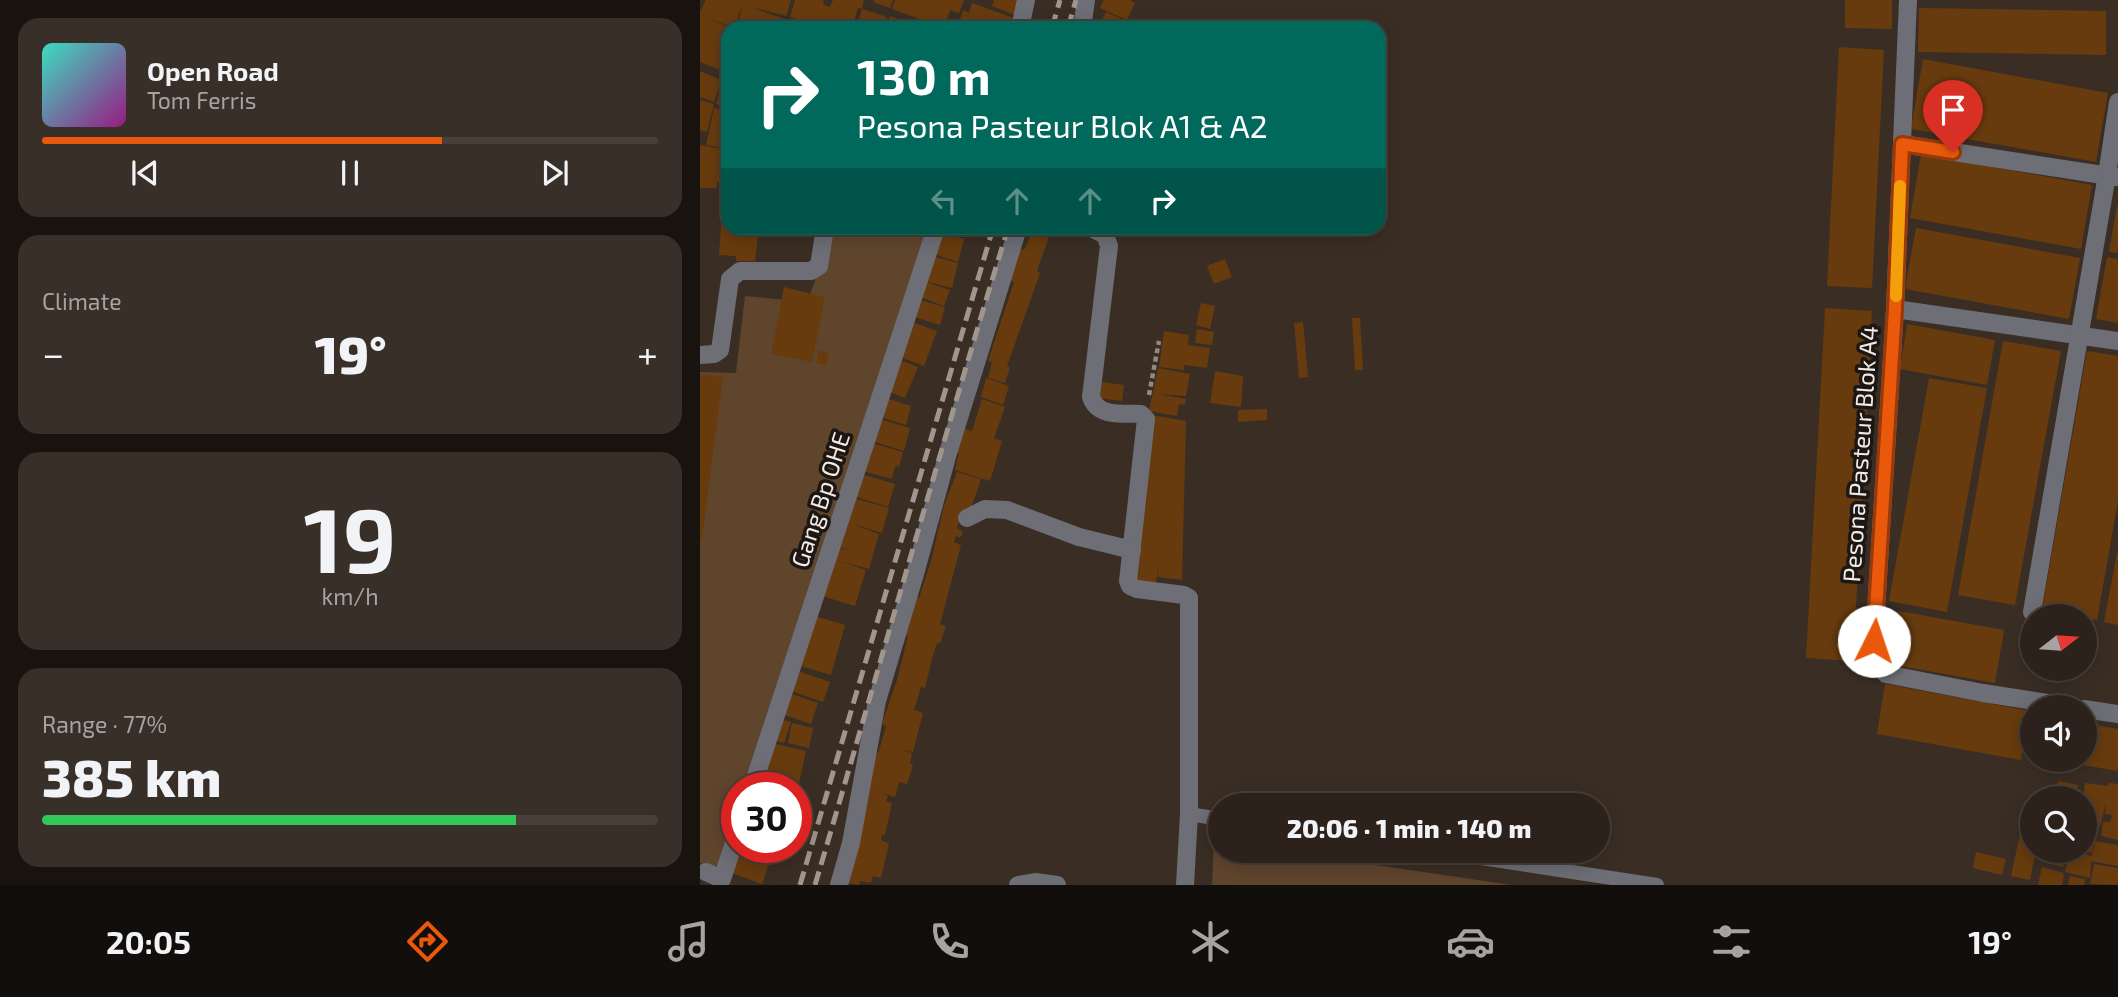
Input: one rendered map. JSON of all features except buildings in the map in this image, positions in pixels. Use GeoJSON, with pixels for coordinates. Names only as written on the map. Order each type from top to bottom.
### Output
{"type":"FeatureCollection","features":[{"type":"Feature","properties":{"kind":"street"},"geometry":{"type":"LineString","coordinates":[[1022,21],[1026,0]]}},
{"type":"Feature","properties":{"kind":"street"},"geometry":{"type":"LineString","coordinates":[[1083,21],[1086,0]]}},
{"type":"Feature","properties":{"kind":"street","name":"Pesona Pasteur Blok A4"},"geometry":{"type":"LineString","coordinates":[[1908,0],[1895,309],[1874,641],[1876,659],[1886,674],[2020,699]]}},
{"type":"Feature","properties":{"kind":"street"},"geometry":{"type":"LineString","coordinates":[[2033,604],[2078,335],[2113,176],[2118,102]]}},
{"type":"Feature","properties":{"kind":"street"},"geometry":{"type":"LineString","coordinates":[[1902,144],[2113,176]]}},
{"type":"Feature","properties":{"kind":"street"},"geometry":{"type":"LineString","coordinates":[[700,355],[714,354],[720,350],[730,279],[735,274],[740,271],[811,271],[819,266],[824,235]]}},
{"type":"Feature","properties":{"kind":"street","name":"Gang Bp OHE"},"geometry":{"type":"LineString","coordinates":[[757,772],[934,235]]}},
{"type":"Feature","properties":{"kind":"street"},"geometry":{"type":"LineString","coordinates":[[844,884],[877,701],[948,453],[1016,235]]}},
{"type":"Feature","properties":{"kind":"street"},"geometry":{"type":"LineString","coordinates":[[1105,235],[1109,246],[1091,397],[1094,406],[1102,412],[1141,414],[1146,419],[1128,581],[1130,586],[1189,598],[1189,814],[1185,885]]}},
{"type":"Feature","properties":{"kind":"street"},"geometry":{"type":"LineString","coordinates":[[1895,309],[2118,341]]}},
{"type":"Feature","properties":{"kind":"street"},"geometry":{"type":"LineString","coordinates":[[967,518],[985,509],[1007,510],[1079,537],[1132,550]]}},
{"type":"Feature","properties":{"kind":"street"},"geometry":{"type":"LineString","coordinates":[[2097,711],[2118,714]]}},
{"type":"Feature","properties":{"kind":"street"},"geometry":{"type":"LineString","coordinates":[[708,877],[721,858]]}},
{"type":"Feature","properties":{"kind":"street"},"geometry":{"type":"LineString","coordinates":[[1018,885],[1035,882],[1057,885]]}},
{"type":"Feature","properties":{"kind":"lane"},"geometry":{"type":"LineString","coordinates":[[1189,814],[1208,817]]}},
{"type":"Feature","properties":{"kind":"lane"},"geometry":{"type":"LineString","coordinates":[[1514,863],[1657,885]]}},
{"type":"Feature","properties":{"kind":"path"},"geometry":{"type":"LineString","coordinates":[[1144,417],[1159,341]]}},
{"type":"Feature","properties":{"kind":"shaded area"},"geometry":{"type":"Polygon","coordinates":[[[832,235],[931,235],[753,772],[721,772],[722,867],[700,863],[700,372],[736,373],[745,296],[807,302],[832,235]]]}},
{"type":"Feature","properties":{"kind":"shaded area"},"geometry":{"type":"Polygon","coordinates":[[[1213,863],[1362,863],[1511,885],[1212,885],[1213,863]]]}},
{"type":"Feature","properties":{"kind":"railway"},"geometry":{"type":"LineString","coordinates":[[1054,21],[1060,0]]}},
{"type":"Feature","properties":{"kind":"railway"},"geometry":{"type":"LineString","coordinates":[[1070,21],[1076,0]]}},
{"type":"Feature","properties":{"kind":"railway"},"geometry":{"type":"LineString","coordinates":[[800,885],[991,235]]}},
{"type":"Feature","properties":{"kind":"railway"},"geometry":{"type":"LineString","coordinates":[[815,885],[1006,235]]}},
{"type":"Feature","properties":{"kind":"slow traffic"},"geometry":{"type":"LineString","coordinates":[[1896,296],[1900,186]]}},
{"type":"Feature","properties":{"kind":"route"},"geometry":{"type":"LineString","coordinates":[[1874,641],[1895,309],[1902,144],[1953,152]]}}]}
